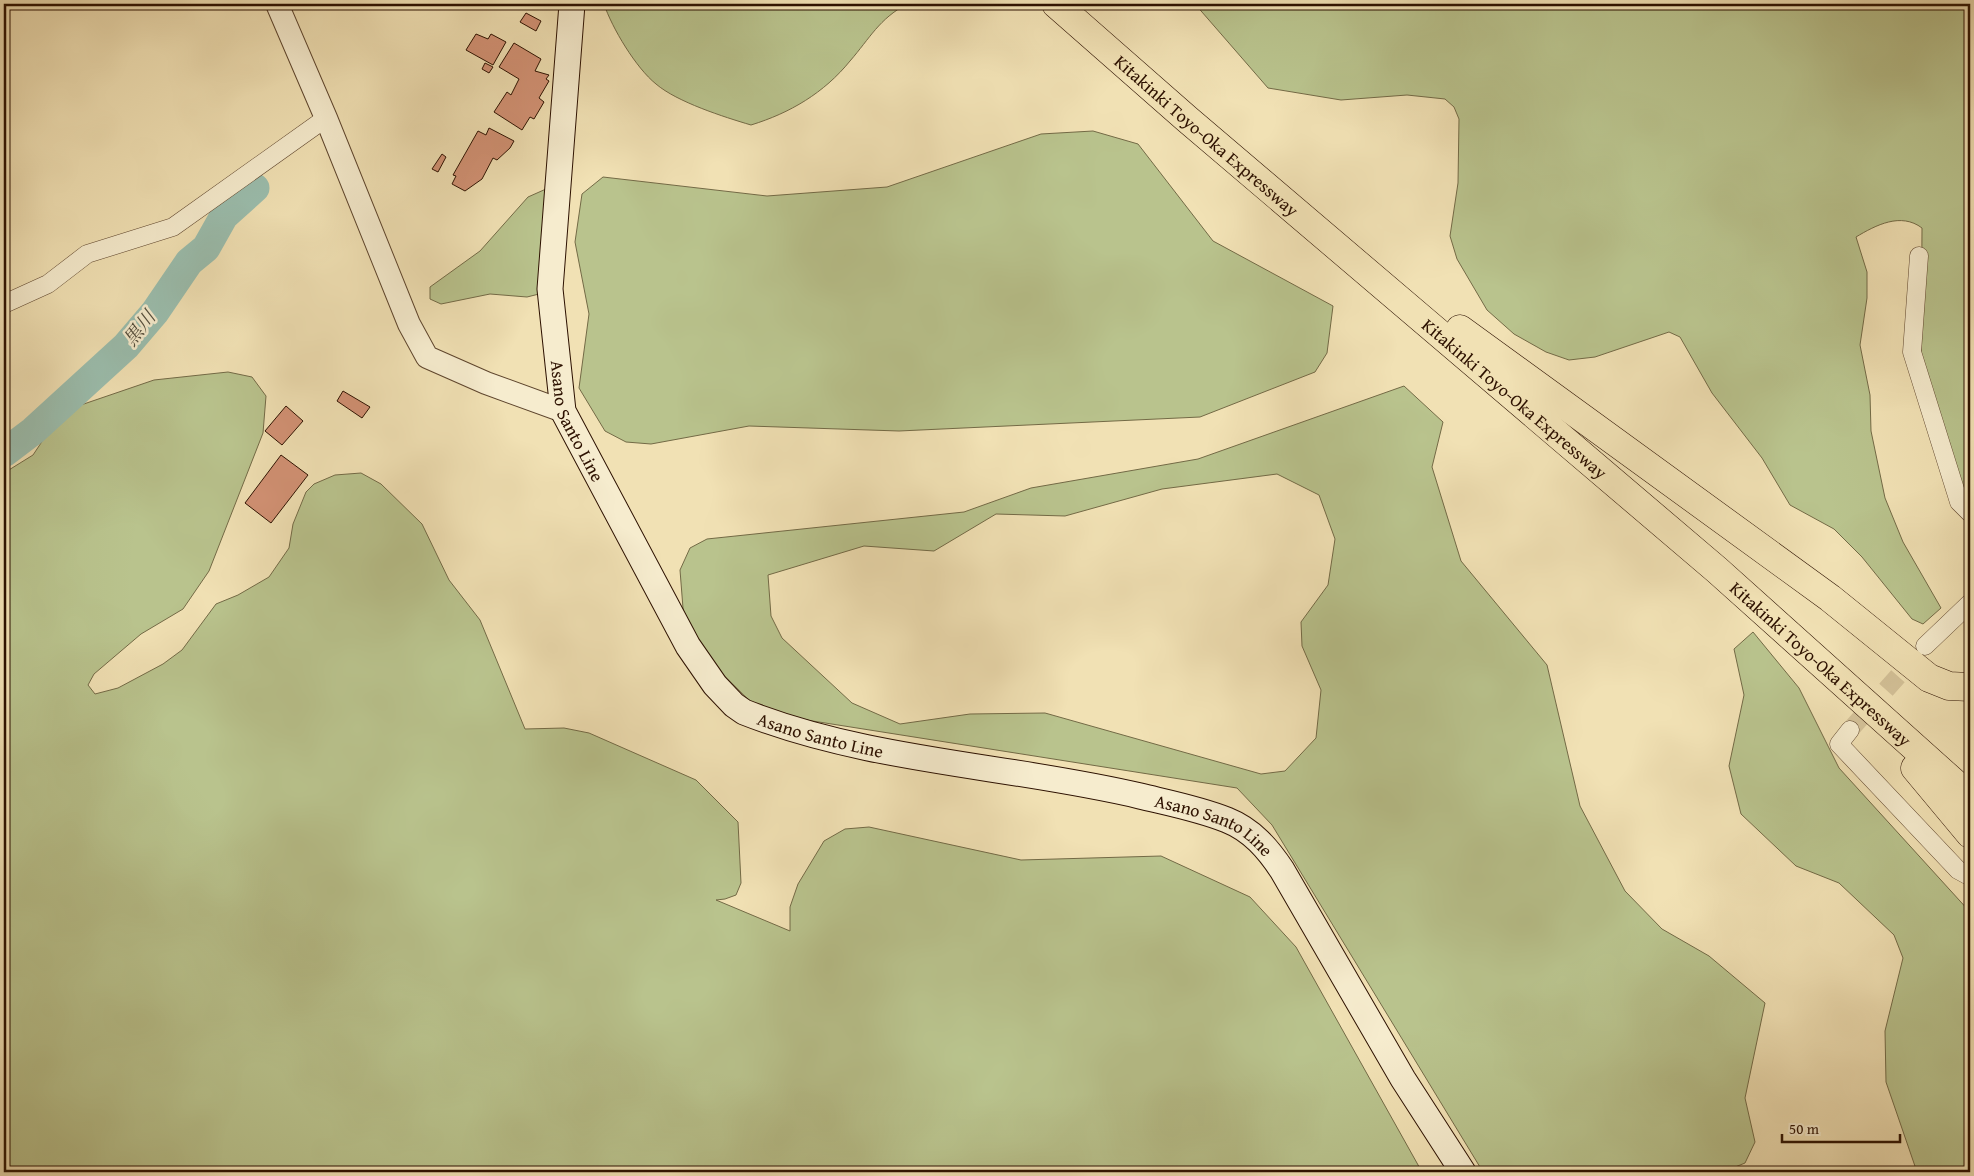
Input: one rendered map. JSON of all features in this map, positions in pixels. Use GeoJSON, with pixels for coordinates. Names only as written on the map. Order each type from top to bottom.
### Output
{"type":"FeatureCollection","features":[{"type":"Feature","properties":{"kind":"highway","name":"Kitakinki Toyo-Oka Expressway"},"geometry":{"type":"LineString","coordinates":[[1056,4],[1187,119],[1587,458],[1748,598],[1970,797]]}},
{"type":"Feature","properties":{"kind":"highway","name":"Kitakinki Toyo-Oka Expressway"},"geometry":{"type":"LineString","coordinates":[[1078,4],[1196,111],[1725,563],[1970,784]]}},
{"type":"Feature","properties":{"kind":"highway"},"geometry":{"type":"LineString","coordinates":[[1406,290],[1823,592],[1928,678],[1948,686],[1970,687]]}},
{"type":"Feature","properties":{"kind":"highway"},"geometry":{"type":"LineString","coordinates":[[1748,598],[1923,776],[1970,834]]}},
{"type":"Feature","properties":{"kind":"main road","name":"Asano Santo Line"},"geometry":{"type":"LineString","coordinates":[[572,4],[550,289],[563,411],[688,646],[716,685],[734,705],[744,712],[858,746],[1099,786],[1181,806],[1228,820],[1247,831],[1266,846],[1282,870],[1403,1079],[1463,1172]]}},
{"type":"Feature","properties":{"kind":"street"},"geometry":{"type":"LineString","coordinates":[[277,4],[326,118],[409,324],[427,357],[486,383],[563,411]]}},
{"type":"Feature","properties":{"kind":"street"},"geometry":{"type":"LineString","coordinates":[[4,304],[48,284],[87,254],[173,227],[326,118]]}},
{"type":"Feature","properties":{"kind":"street"},"geometry":{"type":"LineString","coordinates":[[1919,256],[1912,352],[1959,502],[1970,514]]}},
{"type":"Feature","properties":{"kind":"street"},"geometry":{"type":"LineString","coordinates":[[1925,646],[1970,603]]}},
{"type":"Feature","properties":{"kind":"street"},"geometry":{"type":"LineString","coordinates":[[1850,730],[1839,744],[1958,870],[1970,876]]}},
{"type":"Feature","properties":{"kind":"green space"},"geometry":{"type":"Polygon","coordinates":[[[604,4],[907,4],[889,16],[840,72],[818,92],[793,108],[751,125],[688,103],[656,84],[633,58],[613,24],[604,4]]]}},
{"type":"Feature","properties":{"kind":"green space"},"geometry":{"type":"Polygon","coordinates":[[[1195,4],[1970,4],[1970,520],[1921,389],[1922,228],[1906,221],[1889,222],[1872,228],[1856,237],[1867,272],[1867,298],[1860,345],[1870,395],[1871,431],[1885,498],[1903,542],[1941,608],[1923,624],[1912,619],[1862,557],[1834,529],[1790,505],[1762,458],[1712,393],[1680,337],[1669,332],[1595,357],[1569,360],[1546,352],[1514,334],[1487,310],[1457,259],[1450,236],[1458,183],[1459,119],[1454,107],[1445,99],[1407,95],[1341,100],[1268,88],[1195,4]]]}},
{"type":"Feature","properties":{"kind":"green space"},"geometry":{"type":"Polygon","coordinates":[[[1093,131],[1138,144],[1213,241],[1333,306],[1327,353],[1315,372],[1200,417],[899,431],[749,426],[651,444],[626,442],[605,431],[579,388],[589,314],[575,242],[582,194],[603,177],[767,196],[887,187],[1041,134],[1093,131]]]}},
{"type":"Feature","properties":{"kind":"green space"},"geometry":{"type":"Polygon","coordinates":[[[546,189],[539,294],[527,297],[490,294],[441,304],[430,299],[430,287],[480,251],[528,197],[546,189]]]}},
{"type":"Feature","properties":{"kind":"green space"},"geometry":{"type":"Polygon","coordinates":[[[228,372],[252,377],[266,396],[263,433],[209,571],[183,609],[141,634],[94,674],[88,685],[95,694],[118,688],[163,664],[182,650],[216,604],[238,595],[269,577],[289,548],[293,524],[306,492],[314,484],[335,475],[361,473],[381,484],[422,524],[449,580],[480,620],[525,729],[564,728],[589,733],[696,780],[738,822],[741,883],[736,895],[716,900],[790,931],[790,907],[798,884],[824,841],[845,829],[869,827],[1021,860],[1161,856],[1250,897],[1296,947],[1422,1172],[4,1172],[4,473],[33,455],[55,422],[75,407],[154,380],[228,372]]]}},
{"type":"Feature","properties":{"kind":"green space"},"geometry":{"type":"Polygon","coordinates":[[[1404,386],[1443,422],[1432,467],[1461,561],[1547,665],[1580,806],[1625,891],[1662,929],[1709,956],[1765,1003],[1745,1098],[1755,1142],[1745,1163],[1723,1172],[1483,1172],[1272,825],[1237,788],[762,713],[692,644],[684,621],[680,570],[690,548],[707,539],[964,512],[1031,488],[1198,459],[1404,386]],[[1277,474],[1162,489],[1065,516],[996,514],[934,551],[864,546],[768,575],[771,616],[782,638],[852,703],[900,724],[970,714],[1045,713],[1261,774],[1285,771],[1316,738],[1321,690],[1302,646],[1301,622],[1328,585],[1335,539],[1319,495],[1277,474]]]}},
{"type":"Feature","properties":{"kind":"green space"},"geometry":{"type":"Polygon","coordinates":[[[1753,632],[1799,688],[1839,768],[1970,912],[1970,1172],[1917,1172],[1886,1082],[1885,1031],[1903,958],[1894,935],[1839,883],[1796,866],[1741,814],[1729,766],[1744,695],[1734,649],[1753,632]]]}},
{"type":"Feature","properties":{"kind":"building"},"geometry":{"type":"Polygon","coordinates":[[[526,13],[541,21],[536,31],[520,22],[526,13]]]}},
{"type":"Feature","properties":{"kind":"building"},"geometry":{"type":"Polygon","coordinates":[[[476,34],[488,39],[491,34],[506,42],[493,65],[466,50],[476,34]]]}},
{"type":"Feature","properties":{"kind":"building"},"geometry":{"type":"Polygon","coordinates":[[[514,43],[541,59],[535,71],[549,75],[546,79],[549,81],[539,98],[544,102],[534,119],[530,117],[522,130],[494,112],[507,92],[511,95],[519,79],[499,67],[514,43]]]}},
{"type":"Feature","properties":{"kind":"building"},"geometry":{"type":"Polygon","coordinates":[[[485,63],[493,67],[489,73],[482,69],[485,63]]]}},
{"type":"Feature","properties":{"kind":"building"},"geometry":{"type":"Polygon","coordinates":[[[489,128],[514,141],[510,148],[497,160],[493,158],[482,179],[465,191],[452,184],[456,176],[453,175],[478,131],[486,135],[489,128]]]}},
{"type":"Feature","properties":{"kind":"building"},"geometry":{"type":"Polygon","coordinates":[[[442,154],[446,157],[438,172],[432,169],[442,154]]]}},
{"type":"Feature","properties":{"kind":"building"},"geometry":{"type":"Polygon","coordinates":[[[343,391],[370,407],[362,418],[337,401],[343,391]]]}},
{"type":"Feature","properties":{"kind":"building"},"geometry":{"type":"Polygon","coordinates":[[[286,406],[303,421],[282,445],[265,431],[286,406]]]}},
{"type":"Feature","properties":{"kind":"building"},"geometry":{"type":"Polygon","coordinates":[[[281,455],[308,475],[271,523],[245,503],[281,455]]]}},
{"type":"Feature","properties":{"kind":"waterway","name":"黒川"},"geometry":{"type":"LineString","coordinates":[[4,453],[33,431],[126,346],[155,312],[189,262],[206,248],[224,216],[255,188]]}},
{"type":"Feature","properties":{"kind":"tunnel"},"geometry":{"type":"LineString","coordinates":[[1850,730],[1916,656]]}}]}
